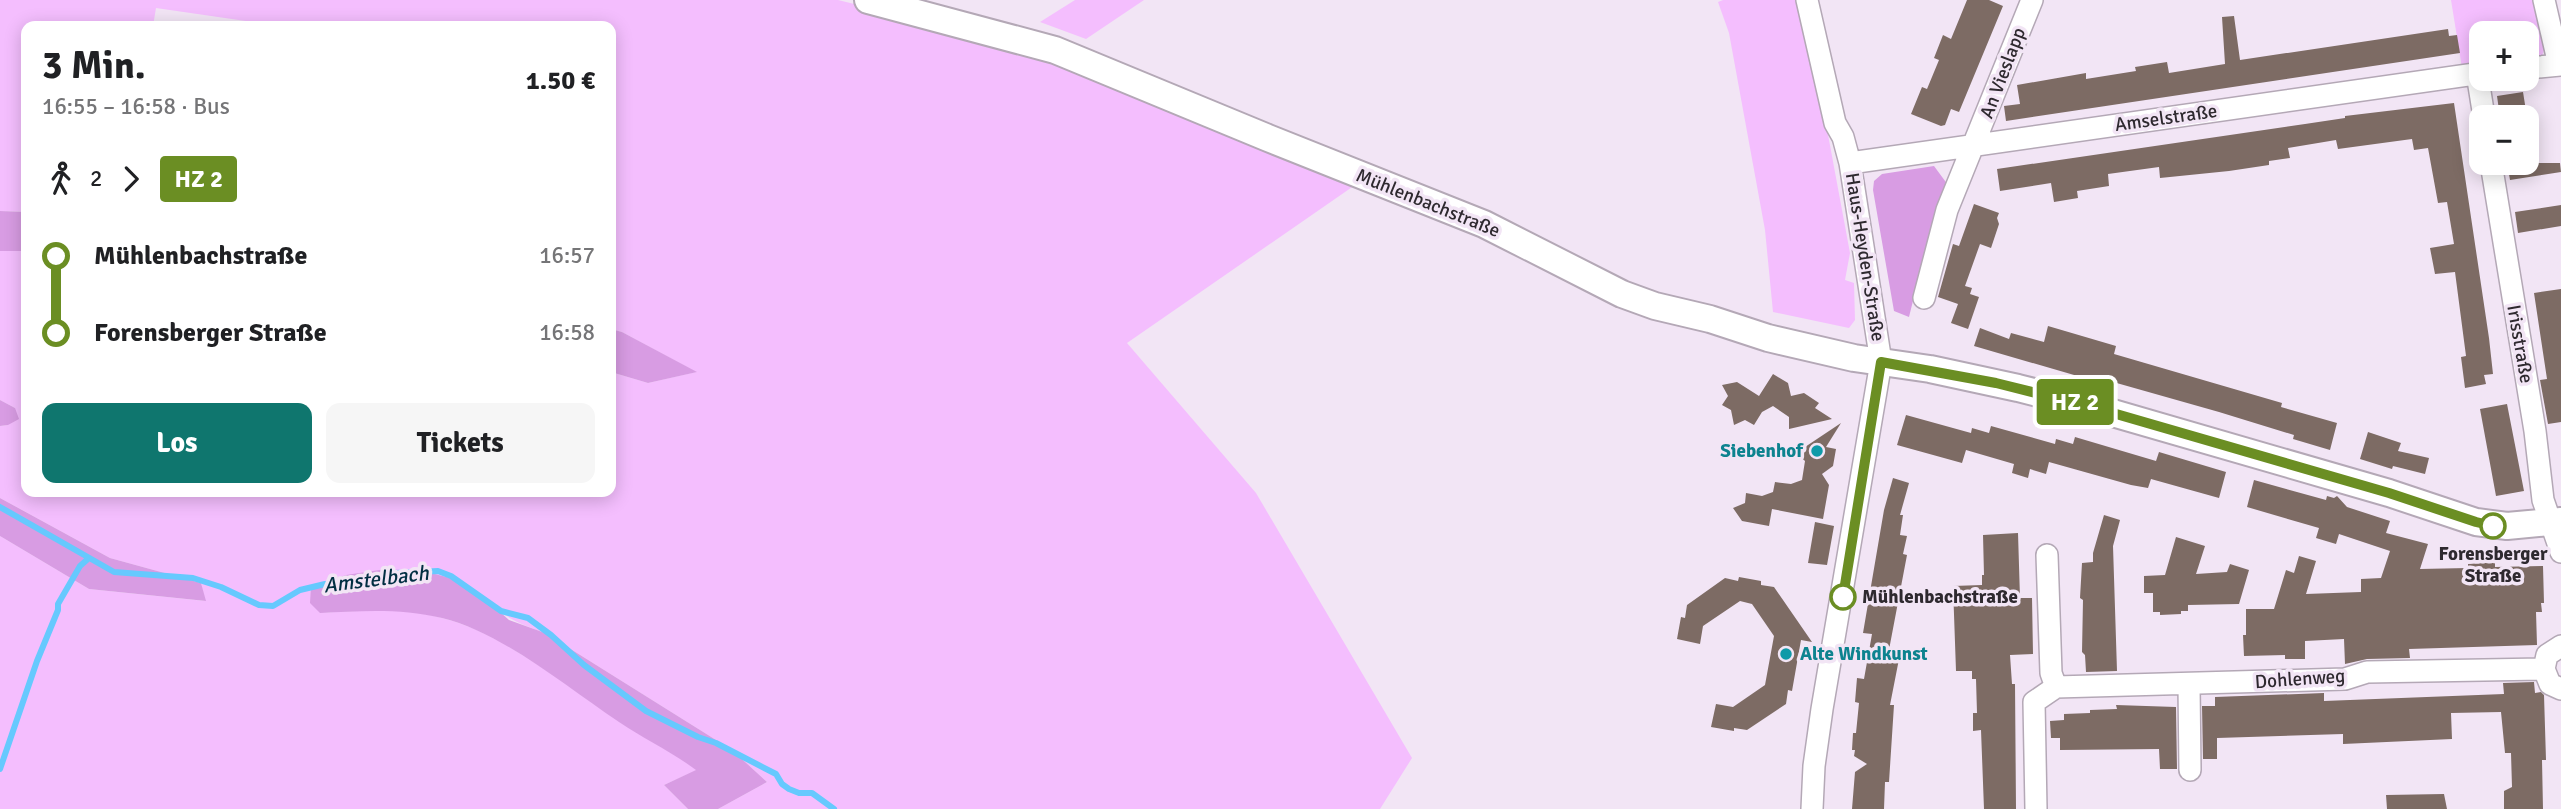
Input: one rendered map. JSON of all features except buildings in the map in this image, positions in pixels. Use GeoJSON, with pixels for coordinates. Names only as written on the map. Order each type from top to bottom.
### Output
{"type":"FeatureCollection","features":[{"type":"Feature","properties":{"kind":"street","name":"Mühlenbachstraße"},"geometry":{"type":"LineString","coordinates":[[868,0],[1055,50],[1483,224],[1622,294],[1768,338],[1881,362],[1930,369],[2092,407],[2377,489],[2476,522],[2507,526],[2557,522]]}},
{"type":"Feature","properties":{"kind":"street","name":"Haus-Heyden-Straße"},"geometry":{"type":"LineString","coordinates":[[1807,0],[1835,123],[1843,137],[1850,163],[1881,362],[1822,709],[1814,766],[1812,809]]}},
{"type":"Feature","properties":{"kind":"street","name":"An Vieslapp"},"geometry":{"type":"LineString","coordinates":[[1924,298],[1947,210],[2032,0]]}},
{"type":"Feature","properties":{"kind":"street"},"geometry":{"type":"LineString","coordinates":[[2539,67],[2560,65],[2544,0]]}},
{"type":"Feature","properties":{"kind":"street","name":"Amselstraße"},"geometry":{"type":"LineString","coordinates":[[1850,163],[2469,74]]}},
{"type":"Feature","properties":{"kind":"street","name":"Irisstraße"},"geometry":{"type":"LineString","coordinates":[[2493,175],[2535,431],[2543,500],[2557,522],[2561,552]]}},
{"type":"Feature","properties":{"kind":"street"},"geometry":{"type":"LineString","coordinates":[[2036,809],[2034,702],[2056,687],[2051,673],[2048,555]]}},
{"type":"Feature","properties":{"kind":"street"},"geometry":{"type":"LineString","coordinates":[[2561,646],[2547,655],[2543,669],[2550,684],[2561,689]]}},
{"type":"Feature","properties":{"kind":"street","name":"Dohlenweg"},"geometry":{"type":"LineString","coordinates":[[2056,687],[2345,680],[2367,672],[2543,669]]}},
{"type":"Feature","properties":{"kind":"street"},"geometry":{"type":"LineString","coordinates":[[2189,685],[2190,770]]}},
{"type":"Feature","properties":{"kind":"shaded area"},"geometry":{"type":"Polygon","coordinates":[[[0,0],[838,0],[1000,40],[1358,183],[1127,343],[1256,493],[1412,758],[1380,809],[718,809],[767,782],[732,750],[545,633],[510,618],[480,594],[320,613],[411,612],[465,625],[512,648],[620,722],[697,770],[664,785],[688,809],[0,809],[0,536],[89,589],[205,601],[201,583],[110,558],[0,498],[0,426],[8,425],[15,408],[0,400],[0,251],[21,251],[21,497],[616,497],[616,373],[648,383],[696,372],[616,330],[616,21],[246,21],[156,8],[154,21],[21,21],[21,212],[0,211],[0,0]]]}},
{"type":"Feature","properties":{"kind":"shaded area"},"geometry":{"type":"Polygon","coordinates":[[[1075,0],[1144,0],[1086,39],[1040,22],[1075,0]]]}},
{"type":"Feature","properties":{"kind":"shaded area"},"geometry":{"type":"Polygon","coordinates":[[[1803,0],[1850,253],[1845,280],[1854,283],[1855,320],[1849,328],[1773,312],[1765,230],[1729,33],[1718,2],[1803,0]]]}},
{"type":"Feature","properties":{"kind":"shaded area"},"geometry":{"type":"Polygon","coordinates":[[[2451,0],[2533,0],[2538,21],[2469,21],[2469,67],[2462,68],[2451,0]]]}},
{"type":"Feature","properties":{"kind":"shaded area"},"geometry":{"type":"Polygon","coordinates":[[[2539,27],[2544,50],[2542,56],[2539,56],[2539,27]]]}},
{"type":"Feature","properties":{"kind":"shaded area"},"geometry":{"type":"Polygon","coordinates":[[[1934,166],[1948,185],[1931,228],[1909,317],[1894,311],[1873,190],[1874,181],[1882,174],[1934,166]]]}},
{"type":"Feature","properties":{"kind":"shaded area"},"geometry":{"type":"Polygon","coordinates":[[[0,211],[21,212],[21,251],[0,251],[0,211]]]}},
{"type":"Feature","properties":{"kind":"shaded area"},"geometry":{"type":"Polygon","coordinates":[[[616,330],[697,372],[648,383],[616,373],[616,330]]]}},
{"type":"Feature","properties":{"kind":"shaded area"},"geometry":{"type":"Polygon","coordinates":[[[0,400],[15,408],[19,419],[0,426],[0,400]]]}},
{"type":"Feature","properties":{"kind":"shaded area"},"geometry":{"type":"Polygon","coordinates":[[[0,498],[110,558],[201,583],[206,601],[89,589],[0,536],[0,498]]]}},
{"type":"Feature","properties":{"kind":"shaded area"},"geometry":{"type":"Polygon","coordinates":[[[386,569],[427,572],[458,580],[480,594],[509,620],[545,633],[732,750],[767,782],[718,809],[688,809],[664,785],[696,770],[619,722],[511,648],[465,625],[442,618],[381,611],[320,613],[310,603],[311,587],[346,575],[386,569]]]}},
{"type":"Feature","properties":{"kind":"waterway","name":"Amstelbach"},"geometry":{"type":"LineString","coordinates":[[0,507],[114,572],[193,578],[221,587],[259,605],[273,606],[300,590],[325,584],[359,581],[396,573],[438,571],[451,576],[501,611],[528,618],[584,665],[646,711],[776,774],[789,789],[799,793],[812,793],[834,809]]}},
{"type":"Feature","properties":{"kind":"waterway"},"geometry":{"type":"LineString","coordinates":[[0,769],[58,604],[80,566],[89,558]]}},
{"type":"Feature","properties":{"kind":"bus line"},"geometry":{"type":"LineString","coordinates":[[1843,597],[1881,362],[1996,383],[2092,407],[2279,460],[2493,526]]}},
{"type":"Feature","properties":{"kind":"place","name":"Siebenhof"},"geometry":{"type":"Point","coordinates":[1817,451]}},
{"type":"Feature","properties":{"kind":"place","name":"Forensberger Straße"},"geometry":{"type":"Point","coordinates":[2493,526]}},
{"type":"Feature","properties":{"kind":"place","name":"Mühlenbachstraße"},"geometry":{"type":"Point","coordinates":[1843,597]}},
{"type":"Feature","properties":{"kind":"place","name":"Alte Windkunst"},"geometry":{"type":"Point","coordinates":[1786,654]}}]}
